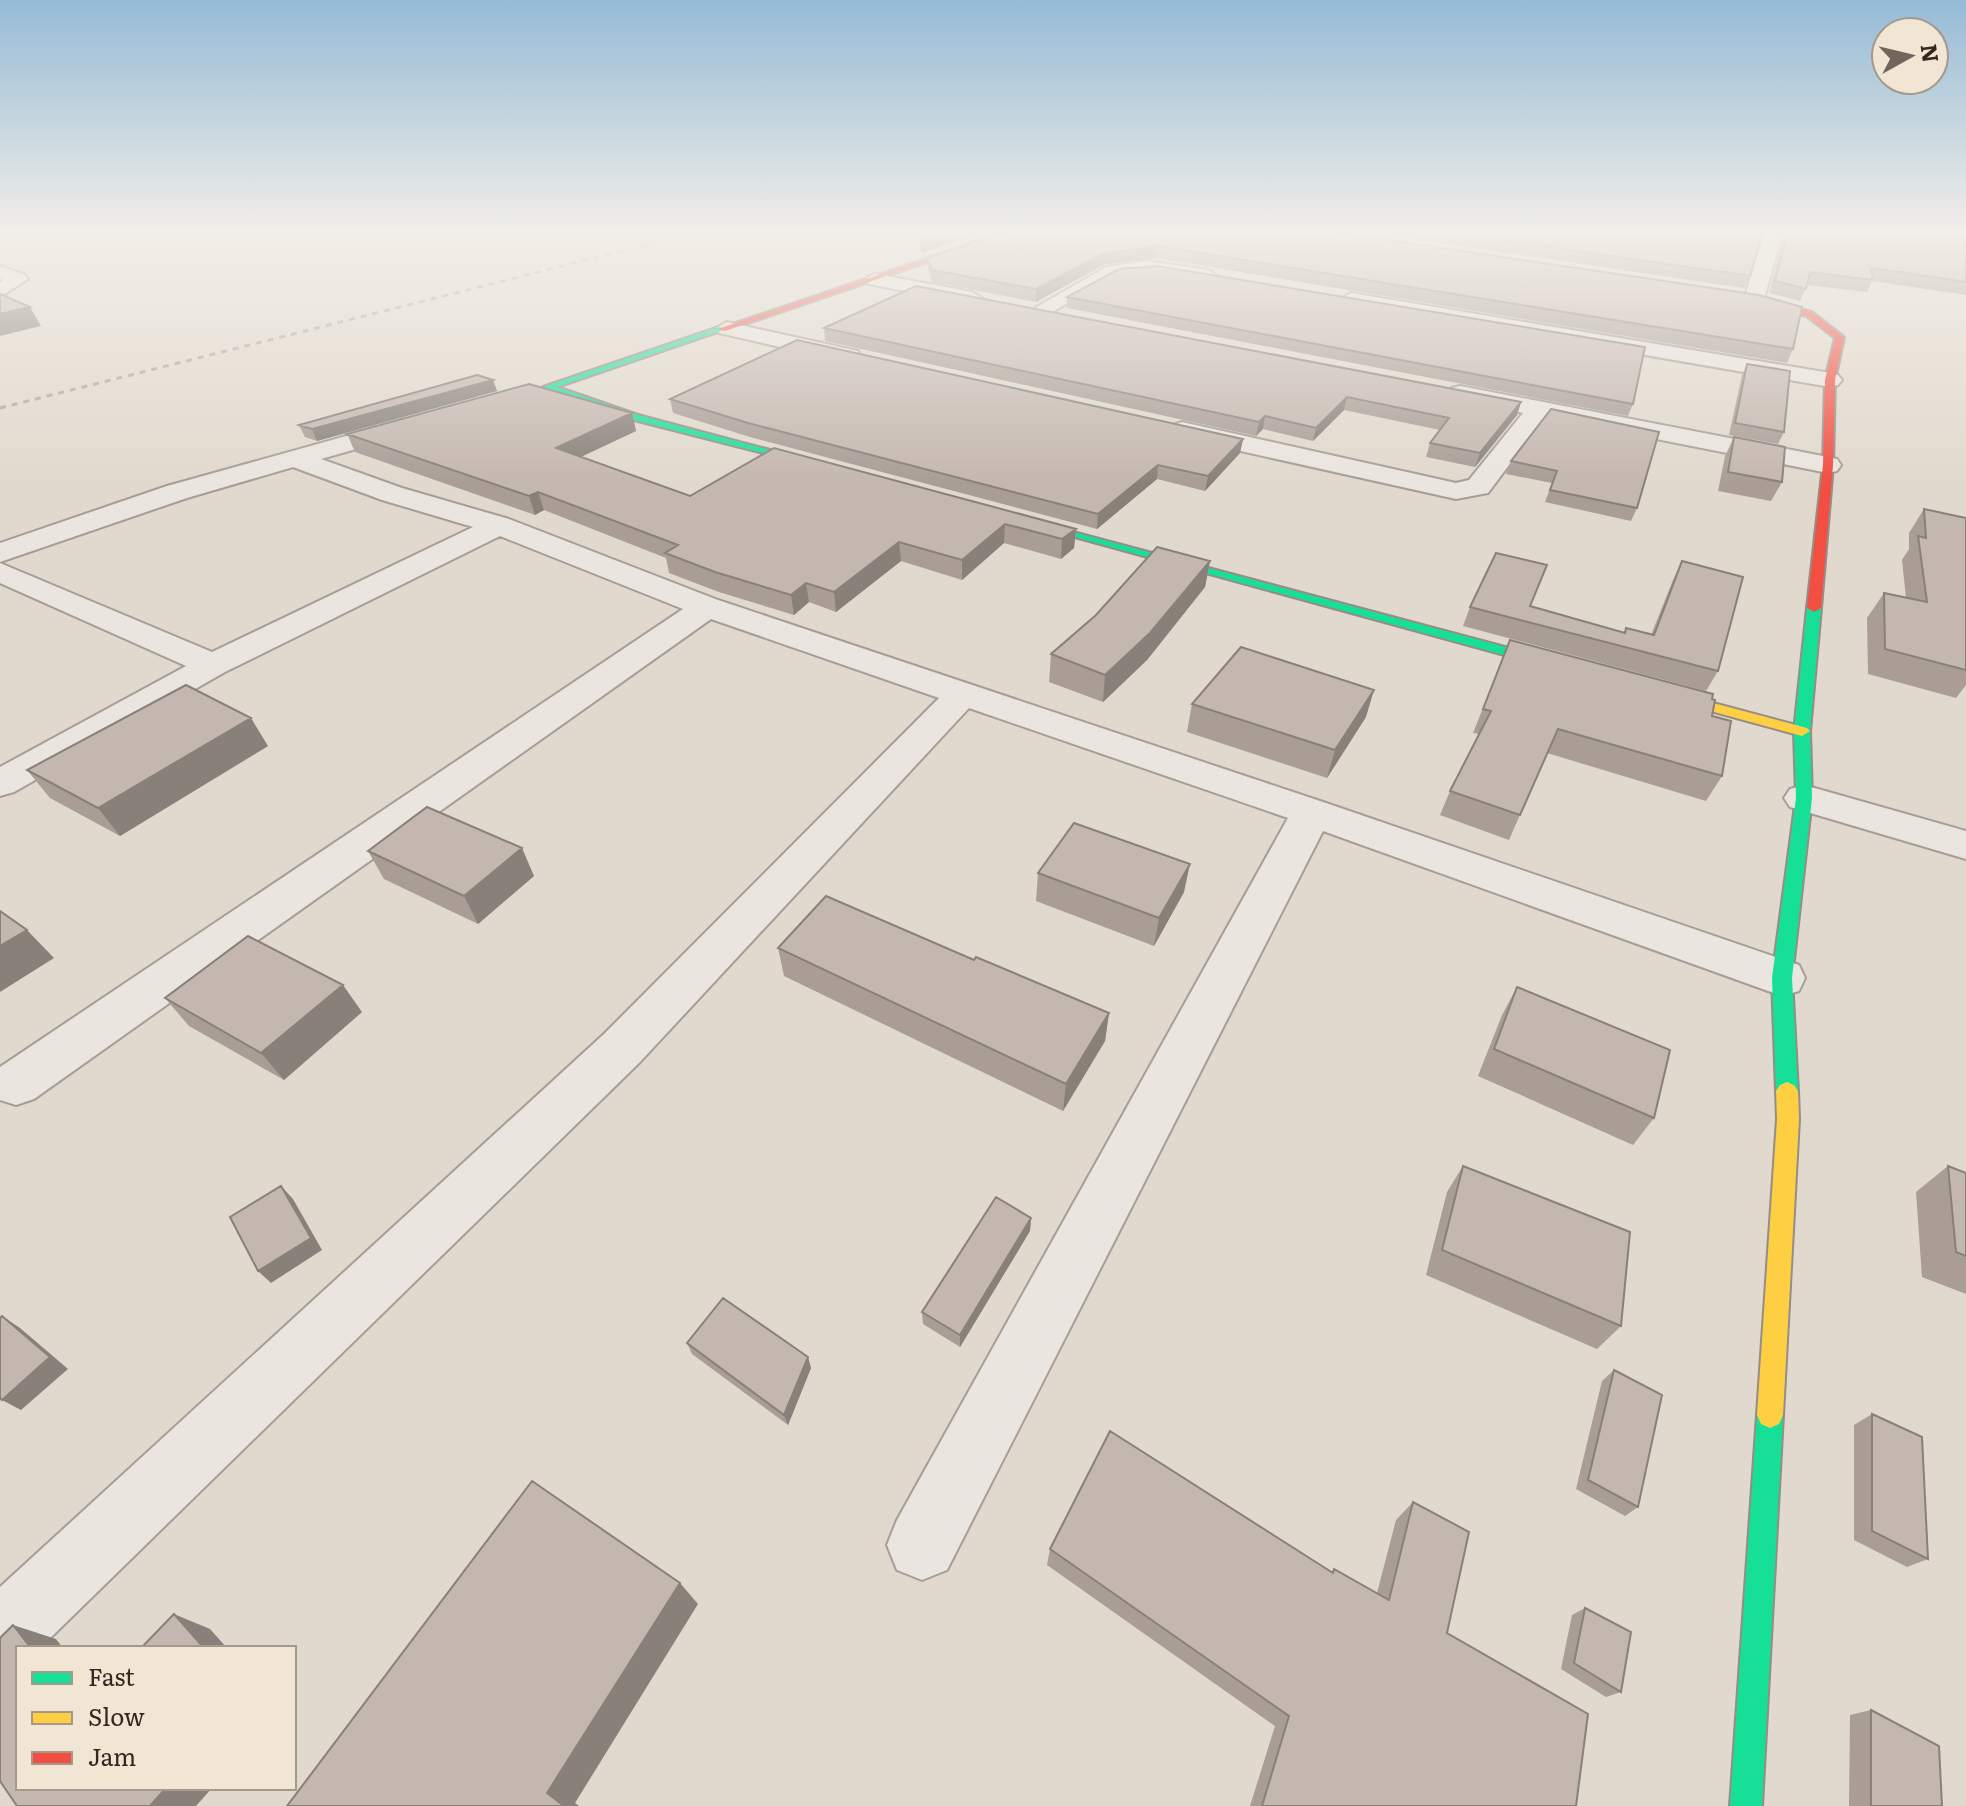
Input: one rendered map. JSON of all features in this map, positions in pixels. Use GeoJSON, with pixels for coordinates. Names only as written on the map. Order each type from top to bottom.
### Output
{"type":"FeatureCollection","features":[{"type":"Feature","properties":{"kind":"street"},"geometry":{"type":"LineString","coordinates":[[519,395],[766,315]]}},
{"type":"Feature","properties":{"kind":"street"},"geometry":{"type":"LineString","coordinates":[[1061,315],[1070,317]]}},
{"type":"Feature","properties":{"kind":"street"},"geometry":{"type":"LineString","coordinates":[[1449,315],[1830,380]]}},
{"type":"Feature","properties":{"kind":"street"},"geometry":{"type":"LineString","coordinates":[[1746,1806],[1788,1119],[1782,978],[1804,798],[1802,731],[1828,465],[1830,380],[1840,337],[1829,324],[1812,315]]}},
{"type":"Feature","properties":{"kind":"street"},"geometry":{"type":"LineString","coordinates":[[727,328],[867,360]]}},
{"type":"Feature","properties":{"kind":"street"},"geometry":{"type":"LineString","coordinates":[[548,387],[634,417],[851,474]]}},
{"type":"Feature","properties":{"kind":"street"},"geometry":{"type":"LineString","coordinates":[[1433,387],[1828,465]]}},
{"type":"Feature","properties":{"kind":"street"},"geometry":{"type":"LineString","coordinates":[[1162,426],[1456,491],[1478,487],[1539,408]]}},
{"type":"Feature","properties":{"kind":"street"},"geometry":{"type":"LineString","coordinates":[[0,553],[177,492],[429,420]]}},
{"type":"Feature","properties":{"kind":"street"},"geometry":{"type":"LineString","coordinates":[[295,459],[392,494],[499,525],[707,607],[1312,812],[1782,978]]}},
{"type":"Feature","properties":{"kind":"street"},"geometry":{"type":"LineString","coordinates":[[1005,515],[1587,673]]}},
{"type":"Feature","properties":{"kind":"street"},"geometry":{"type":"LineString","coordinates":[[0,783],[213,665],[499,525]]}},
{"type":"Feature","properties":{"kind":"street"},"geometry":{"type":"LineString","coordinates":[[0,572],[213,665]]}},
{"type":"Feature","properties":{"kind":"street"},"geometry":{"type":"LineString","coordinates":[[16,1084],[707,607]]}},
{"type":"Feature","properties":{"kind":"street"},"geometry":{"type":"LineString","coordinates":[[1633,685],[1802,731]]}},
{"type":"Feature","properties":{"kind":"street"},"geometry":{"type":"LineString","coordinates":[[0,1636],[622,1048],[964,693]]}},
{"type":"Feature","properties":{"kind":"street"},"geometry":{"type":"LineString","coordinates":[[1804,798],[1966,845]]}},
{"type":"Feature","properties":{"kind":"street"},"geometry":{"type":"LineString","coordinates":[[922,1545],[1312,812]]}},
{"type":"Feature","properties":{"kind":"building"},"geometry":{"type":"Polygon","coordinates":[[[852,315],[1069,315],[1521,402],[1480,453],[1430,443],[1449,418],[1347,397],[1316,428],[1265,416],[1259,422],[824,328],[852,315]]]}},
{"type":"Feature","properties":{"kind":"building"},"geometry":{"type":"Polygon","coordinates":[[[1164,315],[1454,315],[1645,347],[1633,404],[1164,315]]]}},
{"type":"Feature","properties":{"kind":"building"},"geometry":{"type":"Polygon","coordinates":[[[1585,315],[1800,315],[1793,349],[1585,315]]]}},
{"type":"Feature","properties":{"kind":"building"},"geometry":{"type":"Polygon","coordinates":[[[797,340],[1243,439],[1208,476],[1158,465],[1098,514],[748,423],[670,399],[797,340]]]}},
{"type":"Feature","properties":{"kind":"building"},"geometry":{"type":"Polygon","coordinates":[[[1747,364],[1790,371],[1784,432],[1735,423],[1747,364]]]}},
{"type":"Feature","properties":{"kind":"building"},"geometry":{"type":"Polygon","coordinates":[[[477,375],[493,380],[312,429],[299,425],[477,375]]]}},
{"type":"Feature","properties":{"kind":"building"},"geometry":{"type":"Polygon","coordinates":[[[529,384],[632,413],[556,448],[690,496],[774,448],[1076,529],[1062,539],[1005,524],[962,560],[899,542],[834,592],[806,583],[791,595],[665,553],[678,545],[538,492],[529,496],[347,434],[529,384]]]}},
{"type":"Feature","properties":{"kind":"building"},"geometry":{"type":"Polygon","coordinates":[[[1551,409],[1659,432],[1637,508],[1550,490],[1557,471],[1511,461],[1551,409]]]}},
{"type":"Feature","properties":{"kind":"building"},"geometry":{"type":"Polygon","coordinates":[[[1734,437],[1785,447],[1782,482],[1728,472],[1734,437]]]}},
{"type":"Feature","properties":{"kind":"building"},"geometry":{"type":"Polygon","coordinates":[[[1924,509],[1966,518],[1966,670],[1885,649],[1884,593],[1927,602],[1918,536],[1926,538],[1924,509]]]}},
{"type":"Feature","properties":{"kind":"building"},"geometry":{"type":"Polygon","coordinates":[[[1157,547],[1210,561],[1150,633],[1105,675],[1051,654],[1096,615],[1157,547]]]}},
{"type":"Feature","properties":{"kind":"building"},"geometry":{"type":"Polygon","coordinates":[[[1496,553],[1547,565],[1530,606],[1625,633],[1626,628],[1654,635],[1682,561],[1743,577],[1718,671],[1470,607],[1496,553]]]}},
{"type":"Feature","properties":{"kind":"building"},"geometry":{"type":"Polygon","coordinates":[[[1510,640],[1713,694],[1712,716],[1731,721],[1722,776],[1558,729],[1520,815],[1450,791],[1491,711],[1483,709],[1510,640]]]}},
{"type":"Feature","properties":{"kind":"building"},"geometry":{"type":"Polygon","coordinates":[[[1241,647],[1374,690],[1335,750],[1192,704],[1241,647]]]}},
{"type":"Feature","properties":{"kind":"building"},"geometry":{"type":"Polygon","coordinates":[[[186,685],[251,718],[98,808],[27,770],[186,685]]]}},
{"type":"Feature","properties":{"kind":"building"},"geometry":{"type":"Polygon","coordinates":[[[427,807],[522,848],[464,896],[368,851],[427,807]]]}},
{"type":"Feature","properties":{"kind":"building"},"geometry":{"type":"Polygon","coordinates":[[[1074,823],[1190,864],[1159,918],[1038,873],[1074,823]]]}},
{"type":"Feature","properties":{"kind":"building"},"geometry":{"type":"Polygon","coordinates":[[[826,896],[974,960],[976,957],[1109,1013],[1066,1084],[778,948],[826,896]]]}},
{"type":"Feature","properties":{"kind":"building"},"geometry":{"type":"Polygon","coordinates":[[[0,911],[27,930],[0,946],[0,911]]]}},
{"type":"Feature","properties":{"kind":"building"},"geometry":{"type":"Polygon","coordinates":[[[248,936],[343,985],[261,1053],[165,998],[248,936]]]}},
{"type":"Feature","properties":{"kind":"building"},"geometry":{"type":"Polygon","coordinates":[[[1517,987],[1670,1050],[1654,1118],[1494,1049],[1517,987]]]}},
{"type":"Feature","properties":{"kind":"building"},"geometry":{"type":"Polygon","coordinates":[[[1463,1166],[1630,1232],[1621,1326],[1442,1250],[1463,1166]]]}},
{"type":"Feature","properties":{"kind":"building"},"geometry":{"type":"Polygon","coordinates":[[[1948,1166],[1966,1173],[1966,1256],[1956,1252],[1948,1166]]]}},
{"type":"Feature","properties":{"kind":"building"},"geometry":{"type":"Polygon","coordinates":[[[281,1186],[311,1238],[258,1271],[230,1217],[281,1186]]]}},
{"type":"Feature","properties":{"kind":"building"},"geometry":{"type":"Polygon","coordinates":[[[996,1197],[1031,1218],[960,1335],[922,1312],[996,1197]]]}},
{"type":"Feature","properties":{"kind":"building"},"geometry":{"type":"Polygon","coordinates":[[[723,1298],[808,1357],[784,1415],[687,1343],[723,1298]]]}},
{"type":"Feature","properties":{"kind":"building"},"geometry":{"type":"Polygon","coordinates":[[[2,1316],[50,1357],[2,1400],[0,1318],[2,1316]]]}},
{"type":"Feature","properties":{"kind":"building"},"geometry":{"type":"Polygon","coordinates":[[[1614,1370],[1662,1395],[1638,1507],[1588,1480],[1614,1370]]]}},
{"type":"Feature","properties":{"kind":"building"},"geometry":{"type":"Polygon","coordinates":[[[1872,1414],[1922,1437],[1928,1559],[1872,1531],[1872,1414]]]}},
{"type":"Feature","properties":{"kind":"building"},"geometry":{"type":"Polygon","coordinates":[[[1110,1431],[1333,1573],[1334,1569],[1389,1600],[1413,1502],[1469,1532],[1447,1633],[1588,1714],[1576,1806],[1262,1806],[1289,1716],[1050,1549],[1110,1431]]]}},
{"type":"Feature","properties":{"kind":"building"},"geometry":{"type":"Polygon","coordinates":[[[532,1481],[680,1583],[547,1793],[564,1806],[287,1806],[532,1481]]]}},
{"type":"Feature","properties":{"kind":"building"},"geometry":{"type":"Polygon","coordinates":[[[1585,1608],[1631,1632],[1621,1692],[1574,1663],[1585,1608]]]}},
{"type":"Feature","properties":{"kind":"building"},"geometry":{"type":"Polygon","coordinates":[[[174,1614],[202,1646],[143,1646],[174,1614]]]}},
{"type":"Feature","properties":{"kind":"building"},"geometry":{"type":"Polygon","coordinates":[[[13,1625],[29,1646],[16,1646],[16,1790],[164,1790],[150,1806],[17,1806],[0,1781],[0,1638],[13,1625]]]}},
{"type":"Feature","properties":{"kind":"building"},"geometry":{"type":"Polygon","coordinates":[[[1871,1710],[1939,1746],[1942,1806],[1871,1806],[1871,1710]]]}},
{"type":"Feature","properties":{"kind":"railway"},"geometry":{"type":"LineString","coordinates":[[0,408],[367,315]]}},
{"type":"Feature","properties":{"kind":"traffic: fast"},"geometry":{"type":"LineString","coordinates":[[722,329],[548,387],[634,417],[826,468]]}},
{"type":"Feature","properties":{"kind":"traffic: fast"},"geometry":{"type":"LineString","coordinates":[[1017,518],[1564,667]]}},
{"type":"Feature","properties":{"kind":"traffic: fast"},"geometry":{"type":"LineString","coordinates":[[1787,1091],[1782,978],[1804,798],[1802,731],[1814,608]]}},
{"type":"Feature","properties":{"kind":"traffic: fast"},"geometry":{"type":"LineString","coordinates":[[1746,1806],[1770,1415]]}},
{"type":"Feature","properties":{"kind":"traffic: slow"},"geometry":{"type":"LineString","coordinates":[[1657,692],[1802,731]]}},
{"type":"Feature","properties":{"kind":"traffic: slow"},"geometry":{"type":"LineString","coordinates":[[1770,1415],[1788,1119],[1787,1091]]}},
{"type":"Feature","properties":{"kind":"traffic: jam"},"geometry":{"type":"LineString","coordinates":[[722,329],[763,315]]}},
{"type":"Feature","properties":{"kind":"traffic: jam"},"geometry":{"type":"LineString","coordinates":[[1811,315],[1840,337],[1830,380],[1828,465],[1814,608]]}}]}
